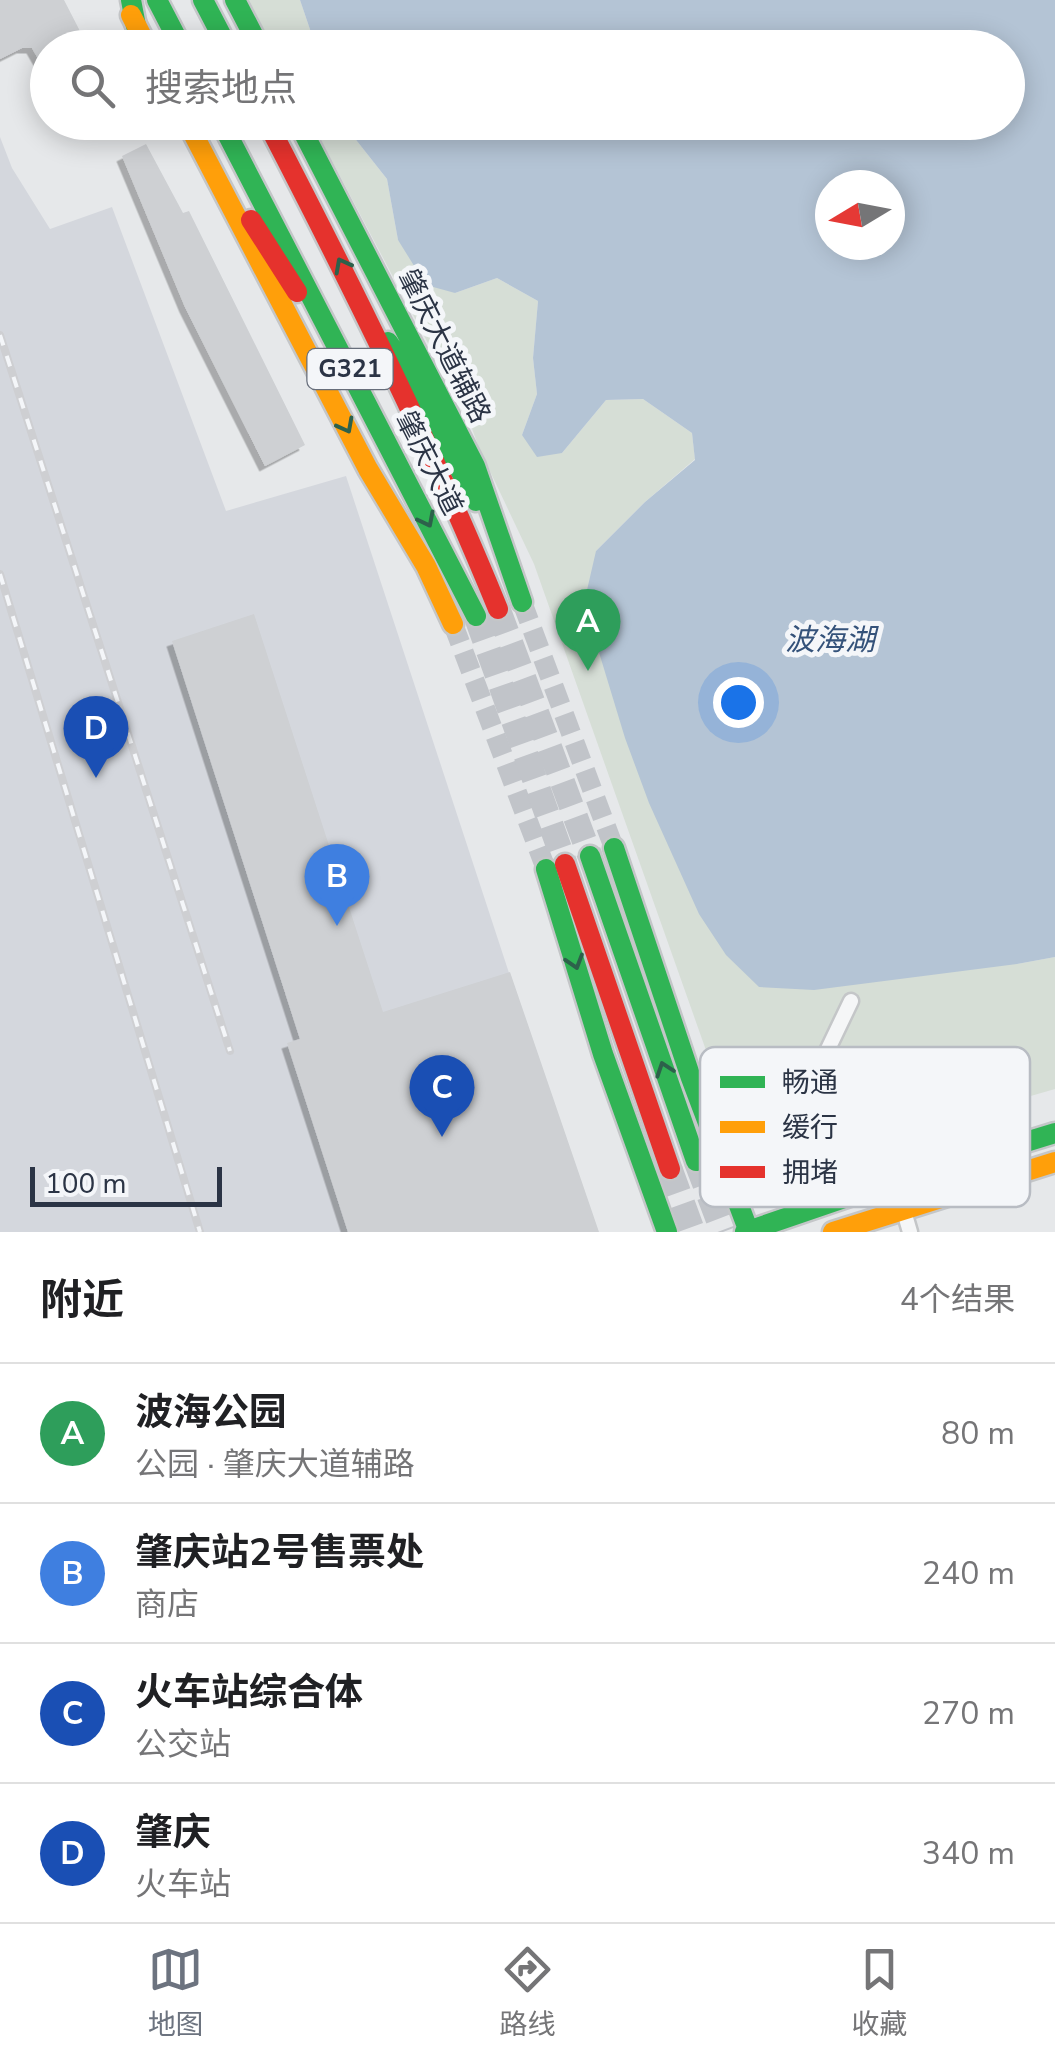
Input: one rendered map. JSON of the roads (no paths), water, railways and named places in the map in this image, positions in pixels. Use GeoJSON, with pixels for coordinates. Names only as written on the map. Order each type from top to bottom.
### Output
{"type":"FeatureCollection","features":[{"type":"Feature","properties":{"kind":"main road"},"geometry":{"type":"LineString","coordinates":[[123,0],[138,30]]}},
{"type":"Feature","properties":{"kind":"main road"},"geometry":{"type":"LineString","coordinates":[[131,0],[136,26]]}},
{"type":"Feature","properties":{"kind":"main road"},"geometry":{"type":"LineString","coordinates":[[158,0],[173,30]]}},
{"type":"Feature","properties":{"kind":"main road"},"geometry":{"type":"LineString","coordinates":[[203,0],[219,30]]}},
{"type":"Feature","properties":{"kind":"main road"},"geometry":{"type":"LineString","coordinates":[[235,0],[251,30]]}},
{"type":"Feature","properties":{"kind":"main road"},"geometry":{"type":"LineString","coordinates":[[196,140],[368,469],[426,566],[453,624]]}},
{"type":"Feature","properties":{"kind":"main road"},"geometry":{"type":"LineString","coordinates":[[199,140],[310,313],[340,350]]}},
{"type":"Feature","properties":{"kind":"main road","name":"肇庆大道"},"geometry":{"type":"LineString","coordinates":[[231,140],[476,616]]}},
{"type":"Feature","properties":{"kind":"main road","name":"肇庆大道"},"geometry":{"type":"LineString","coordinates":[[276,140],[360,302],[463,523],[498,608]]}},
{"type":"Feature","properties":{"kind":"main road","name":"肇庆大道辅路"},"geometry":{"type":"LineString","coordinates":[[307,140],[475,466],[522,602]]}},
{"type":"Feature","properties":{"kind":"main road"},"geometry":{"type":"LineString","coordinates":[[360,302],[411,376],[504,556]]}},
{"type":"Feature","properties":{"kind":"main road"},"geometry":{"type":"LineString","coordinates":[[614,848],[700,1104]]}},
{"type":"Feature","properties":{"kind":"main road"},"geometry":{"type":"LineString","coordinates":[[590,856],[696,1161]]}},
{"type":"Feature","properties":{"kind":"main road"},"geometry":{"type":"LineString","coordinates":[[667,1232],[603,1054],[556,867],[670,1169]]}},
{"type":"Feature","properties":{"kind":"main road"},"geometry":{"type":"LineString","coordinates":[[1030,1141],[1055,1133]]}},
{"type":"Feature","properties":{"kind":"main road"},"geometry":{"type":"LineString","coordinates":[[1030,1170],[1055,1162]]}},
{"type":"Feature","properties":{"kind":"main road"},"geometry":{"type":"LineString","coordinates":[[738,1207],[747,1232],[821,1207]]}},
{"type":"Feature","properties":{"kind":"main road"},"geometry":{"type":"LineString","coordinates":[[833,1232],[906,1207]]}},
{"type":"Feature","properties":{"kind":"street"},"geometry":{"type":"LineString","coordinates":[[829,1047],[851,1001]]}},
{"type":"Feature","properties":{"kind":"street"},"geometry":{"type":"LineString","coordinates":[[903,1208],[910,1232]]}},
{"type":"Feature","properties":{"kind":"water","name":"波海湖"},"geometry":{"type":"Polygon","coordinates":[[[300,0],[1055,0],[1055,957],[814,990],[759,987],[726,955],[699,914],[649,803],[584,603],[596,551],[695,460],[692,433],[643,399],[606,400],[562,453],[537,457],[522,435],[537,394],[533,358],[538,301],[497,278],[455,293],[426,285],[398,240],[387,179],[356,140],[1025,140],[1025,30],[310,30],[300,0]]]}},
{"type":"Feature","properties":{"kind":"tunnel"},"geometry":{"type":"LineString","coordinates":[[522,602],[614,848]]}},
{"type":"Feature","properties":{"kind":"tunnel"},"geometry":{"type":"LineString","coordinates":[[498,609],[590,856]]}},
{"type":"Feature","properties":{"kind":"tunnel"},"geometry":{"type":"LineString","coordinates":[[476,616],[565,864]]}},
{"type":"Feature","properties":{"kind":"tunnel"},"geometry":{"type":"LineString","coordinates":[[453,624],[546,869]]}},
{"type":"Feature","properties":{"kind":"tunnel"},"geometry":{"type":"LineString","coordinates":[[696,1161],[700,1172]]}},
{"type":"Feature","properties":{"kind":"tunnel"},"geometry":{"type":"LineString","coordinates":[[670,1169],[693,1232]]}},
{"type":"Feature","properties":{"kind":"tunnel"},"geometry":{"type":"LineString","coordinates":[[713,1207],[723,1232]]}},
{"type":"Feature","properties":{"kind":"railway"},"geometry":{"type":"LineString","coordinates":[[0,335],[230,1051]]}},
{"type":"Feature","properties":{"kind":"railway"},"geometry":{"type":"LineString","coordinates":[[0,574],[200,1232]]}},
{"type":"Feature","properties":{"kind":"place","name":"波海公园"},"geometry":{"type":"Point","coordinates":[588,671]}},
{"type":"Feature","properties":{"kind":"place","name":"肇庆"},"geometry":{"type":"Point","coordinates":[96,778]}},
{"type":"Feature","properties":{"kind":"place","name":"肇庆站2号售票处"},"geometry":{"type":"Point","coordinates":[337,926]}},
{"type":"Feature","properties":{"kind":"place","name":"火车站综合体"},"geometry":{"type":"Point","coordinates":[442,1137]}}]}
